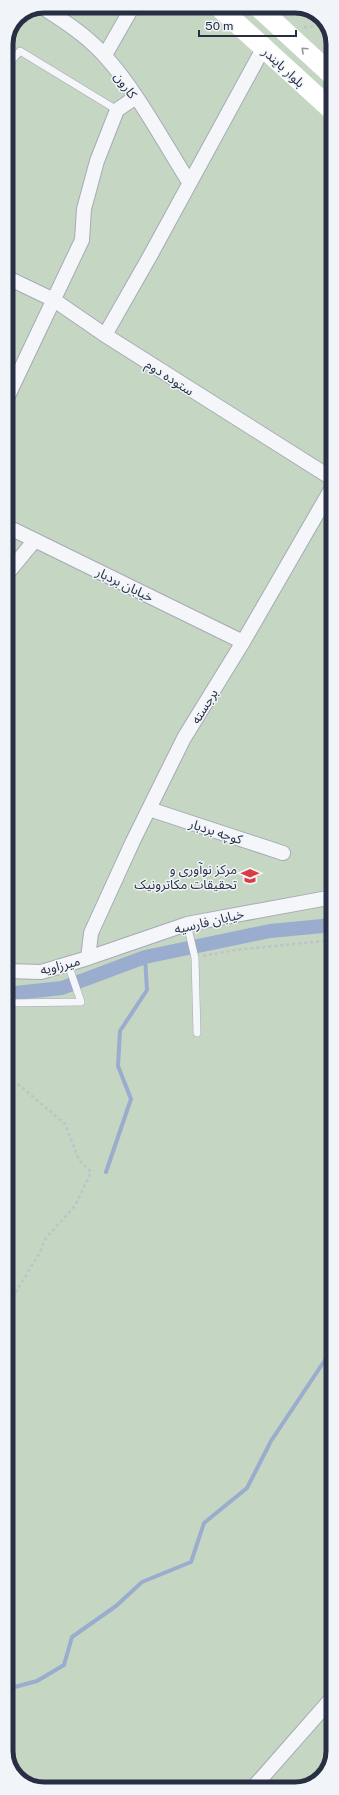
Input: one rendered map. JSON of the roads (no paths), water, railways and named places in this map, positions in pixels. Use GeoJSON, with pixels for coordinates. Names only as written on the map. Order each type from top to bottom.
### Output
{"type":"FeatureCollection","features":[{"type":"Feature","properties":{"kind":"street","name":"کارون"},"geometry":{"type":"LineString","coordinates":[[52,13],[77,29],[105,55],[136,97],[189,182]]}},
{"type":"Feature","properties":{"kind":"street"},"geometry":{"type":"LineString","coordinates":[[105,55],[129,13]]}},
{"type":"Feature","properties":{"kind":"street","name":"بلوار بایندر"},"geometry":{"type":"LineString","coordinates":[[226,13],[326,105]]}},
{"type":"Feature","properties":{"kind":"street","name":"بلوار بایندر"},"geometry":{"type":"LineString","coordinates":[[264,13],[326,70]]}},
{"type":"Feature","properties":{"kind":"street"},"geometry":{"type":"LineString","coordinates":[[105,335],[150,256],[264,47]]}},
{"type":"Feature","properties":{"kind":"street"},"geometry":{"type":"LineString","coordinates":[[13,385],[82,240],[84,209],[87,195],[97,160],[117,110],[136,97]]}},
{"type":"Feature","properties":{"kind":"street","name":"ستوده دوم"},"geometry":{"type":"LineString","coordinates":[[13,280],[54,300],[105,335],[326,475]]}},
{"type":"Feature","properties":{"kind":"street","name":"برجسته"},"geometry":{"type":"LineString","coordinates":[[91,934],[184,738],[243,642],[326,498]]}},
{"type":"Feature","properties":{"kind":"street","name":"خیابان بردبار"},"geometry":{"type":"LineString","coordinates":[[13,529],[243,642]]}},
{"type":"Feature","properties":{"kind":"street"},"geometry":{"type":"LineString","coordinates":[[13,567],[35,540]]}},
{"type":"Feature","properties":{"kind":"street","name":"کوچه بردبار"},"geometry":{"type":"LineString","coordinates":[[149,809],[283,853]]}},
{"type":"Feature","properties":{"kind":"street","name":"خیابان فارسیه"},"geometry":{"type":"LineString","coordinates":[[88,958],[189,931],[326,899]]}},
{"type":"Feature","properties":{"kind":"street","name":"میرزاویه"},"geometry":{"type":"LineString","coordinates":[[13,977],[70,969],[88,958],[91,934]]}},
{"type":"Feature","properties":{"kind":"street"},"geometry":{"type":"LineString","coordinates":[[258,1782],[326,1705]]}},
{"type":"Feature","properties":{"kind":"lane"},"geometry":{"type":"LineString","coordinates":[[13,59],[20,51],[117,110]]}},
{"type":"Feature","properties":{"kind":"lane"},"geometry":{"type":"LineString","coordinates":[[189,931],[194,955],[197,1033]]}},
{"type":"Feature","properties":{"kind":"lane"},"geometry":{"type":"LineString","coordinates":[[13,1003],[80,1002],[70,969]]}},
{"type":"Feature","properties":{"kind":"waterway"},"geometry":{"type":"LineString","coordinates":[[13,993],[62,988],[145,957],[270,931],[326,926]]}},
{"type":"Feature","properties":{"kind":"waterway"},"geometry":{"type":"LineString","coordinates":[[106,1172],[131,1099],[118,1066],[120,1031],[147,990],[145,957]]}},
{"type":"Feature","properties":{"kind":"waterway"},"geometry":{"type":"LineString","coordinates":[[13,1687],[37,1681],[64,1665],[72,1637],[116,1606],[142,1582],[191,1562],[204,1523],[247,1488],[271,1441],[326,1358]]}},
{"type":"Feature","properties":{"kind":"place","name":"مرکز نوآوری و تحقیقات مکاترونیک"},"geometry":{"type":"Point","coordinates":[250,876]}}]}
